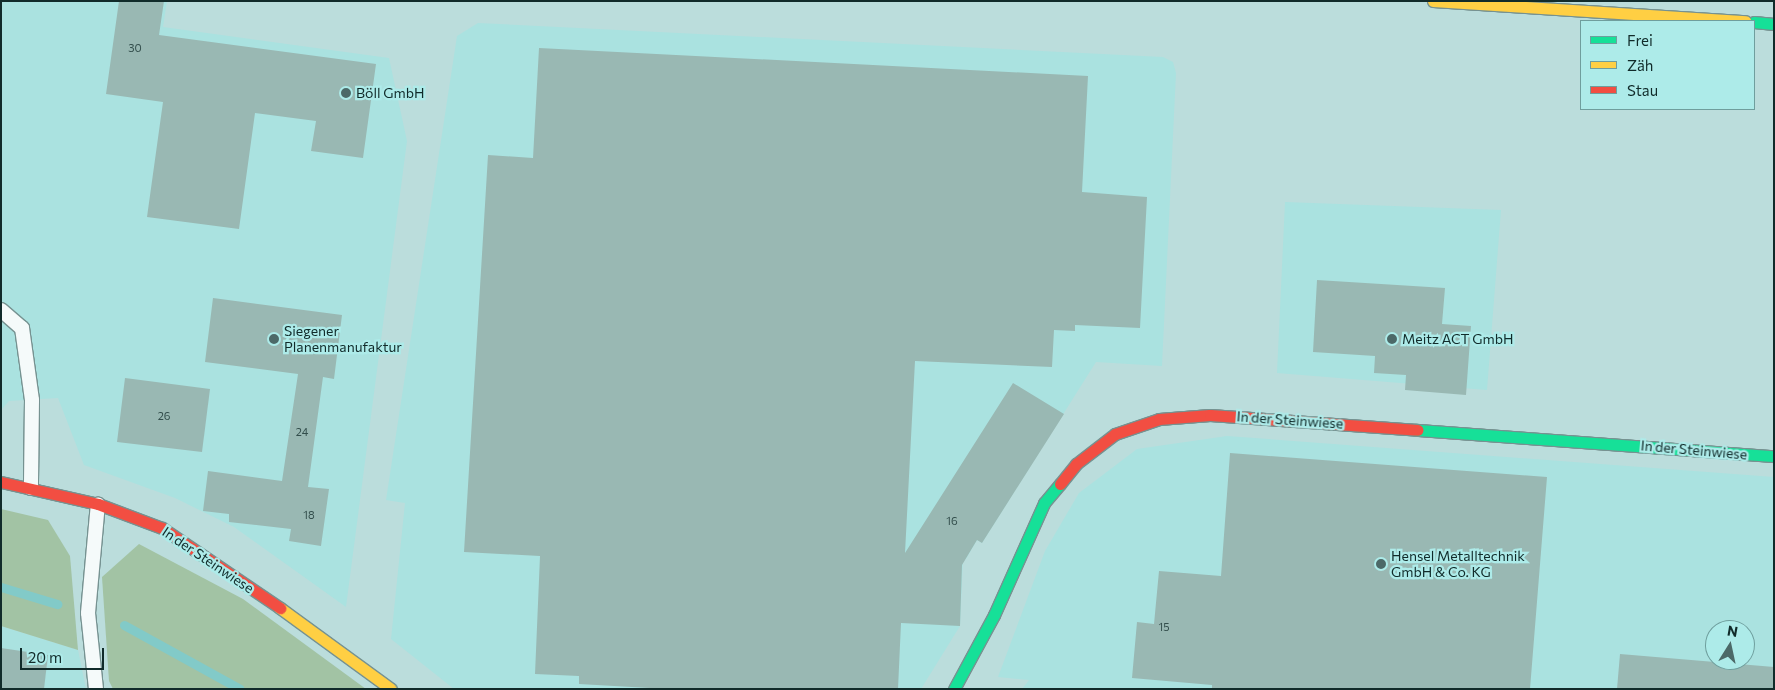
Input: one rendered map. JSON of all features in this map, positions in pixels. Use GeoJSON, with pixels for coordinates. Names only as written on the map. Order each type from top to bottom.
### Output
{"type":"FeatureCollection","features":[{"type":"Feature","properties":{"kind":"street"},"geometry":{"type":"LineString","coordinates":[[1433,1],[1729,20]]}},
{"type":"Feature","properties":{"kind":"street"},"geometry":{"type":"LineString","coordinates":[[1755,22],[1774,24]]}},
{"type":"Feature","properties":{"kind":"street","name":"In der Steinwiese"},"geometry":{"type":"LineString","coordinates":[[954,689],[994,615],[1044,503],[1076,464],[1108,440],[1159,419],[1210,415],[1774,456]]}},
{"type":"Feature","properties":{"kind":"street","name":"In der Steinwiese"},"geometry":{"type":"LineString","coordinates":[[1,482],[98,504],[162,528],[310,628],[391,689]]}},
{"type":"Feature","properties":{"kind":"lane"},"geometry":{"type":"LineString","coordinates":[[1,310],[22,328],[32,400],[31,488]]}},
{"type":"Feature","properties":{"kind":"lane"},"geometry":{"type":"LineString","coordinates":[[96,689],[88,613],[98,504]]}},
{"type":"Feature","properties":{"kind":"shaded area"},"geometry":{"type":"Polygon","coordinates":[[[1,1],[167,1],[163,27],[389,58],[407,141],[346,607],[234,527],[175,498],[84,465],[58,398],[9,401],[1,410],[1,1]]]}},
{"type":"Feature","properties":{"kind":"shaded area"},"geometry":{"type":"Polygon","coordinates":[[[478,23],[1163,57],[1173,62],[1176,73],[1162,366],[1096,362],[982,543],[977,540],[966,559],[963,558],[960,626],[921,689],[454,689],[391,639],[405,503],[386,500],[457,36],[478,23]]]}},
{"type":"Feature","properties":{"kind":"shaded area","name":"Meitz ACT GmbH"},"geometry":{"type":"Polygon","coordinates":[[[1285,202],[1501,210],[1487,390],[1277,373],[1285,202]]]}},
{"type":"Feature","properties":{"kind":"shaded area"},"geometry":{"type":"Polygon","coordinates":[[[1227,436],[1774,477],[1774,689],[1022,689],[1029,680],[998,677],[1045,551],[1079,493],[1137,449],[1227,436]]]}},
{"type":"Feature","properties":{"kind":"shaded area"},"geometry":{"type":"Polygon","coordinates":[[[1,626],[78,650],[86,689],[1,689],[1,626]]]}},
{"type":"Feature","properties":{"kind":"green space"},"geometry":{"type":"Polygon","coordinates":[[[1,509],[48,520],[70,556],[78,650],[1,626],[1,509]]]}},
{"type":"Feature","properties":{"kind":"green space"},"geometry":{"type":"Polygon","coordinates":[[[139,544],[243,599],[366,689],[113,689],[109,681],[102,577],[139,544]]]}},
{"type":"Feature","properties":{"kind":"building"},"geometry":{"type":"Polygon","coordinates":[[[119,1],[164,1],[159,35],[376,64],[363,158],[311,151],[316,121],[255,113],[239,229],[147,217],[163,102],[106,94],[119,1]]]}},
{"type":"Feature","properties":{"kind":"building"},"geometry":{"type":"Polygon","coordinates":[[[539,48],[1088,76],[1082,192],[1147,197],[1140,328],[1075,325],[1075,331],[1054,330],[1052,367],[915,361],[905,553],[1013,383],[1064,414],[982,543],[977,540],[962,565],[960,626],[901,623],[898,689],[667,689],[579,684],[579,676],[535,674],[540,556],[464,552],[488,155],[533,158],[539,48]]]}},
{"type":"Feature","properties":{"kind":"building","name":"Meitz ACT GmbH"},"geometry":{"type":"Polygon","coordinates":[[[1317,280],[1445,288],[1442,324],[1471,326],[1466,395],[1405,390],[1406,375],[1374,373],[1375,356],[1313,352],[1317,280]]]}},
{"type":"Feature","properties":{"kind":"building"},"geometry":{"type":"Polygon","coordinates":[[[213,298],[342,315],[334,379],[323,377],[308,487],[329,489],[321,546],[289,541],[291,529],[229,522],[229,514],[203,511],[208,471],[282,481],[298,374],[205,362],[213,298]]]}},
{"type":"Feature","properties":{"kind":"building"},"geometry":{"type":"Polygon","coordinates":[[[125,378],[210,389],[202,452],[117,442],[125,378]]]}},
{"type":"Feature","properties":{"kind":"building","name":"Hensel Metalltechnik GmbH & Co. KG"},"geometry":{"type":"Polygon","coordinates":[[[1230,453],[1547,477],[1530,689],[1212,689],[1212,685],[1132,678],[1137,622],[1154,624],[1159,571],[1221,576],[1230,453]]]}},
{"type":"Feature","properties":{"kind":"building"},"geometry":{"type":"Polygon","coordinates":[[[1,648],[48,655],[44,689],[1,689],[1,648]]]}},
{"type":"Feature","properties":{"kind":"building"},"geometry":{"type":"Polygon","coordinates":[[[1620,654],[1705,661],[1705,670],[1755,670],[1755,665],[1774,667],[1774,689],[1617,689],[1620,654]]]}},
{"type":"Feature","properties":{"kind":"waterway"},"geometry":{"type":"LineString","coordinates":[[1,587],[57,604]]}},
{"type":"Feature","properties":{"kind":"waterway"},"geometry":{"type":"LineString","coordinates":[[124,625],[240,689]]}},
{"type":"Feature","properties":{"kind":"traffic: fast"},"geometry":{"type":"LineString","coordinates":[[1755,22],[1774,24]]}},
{"type":"Feature","properties":{"kind":"traffic: fast"},"geometry":{"type":"LineString","coordinates":[[1417,430],[1774,456]]}},
{"type":"Feature","properties":{"kind":"traffic: fast"},"geometry":{"type":"LineString","coordinates":[[954,689],[994,615],[1044,503],[1060,484]]}},
{"type":"Feature","properties":{"kind":"traffic: slow"},"geometry":{"type":"LineString","coordinates":[[1433,1],[1729,20]]}},
{"type":"Feature","properties":{"kind":"traffic: slow"},"geometry":{"type":"LineString","coordinates":[[280,608],[391,689]]}},
{"type":"Feature","properties":{"kind":"traffic: jam"},"geometry":{"type":"LineString","coordinates":[[1060,484],[1076,464],[1115,434],[1159,419],[1210,415],[1417,430]]}},
{"type":"Feature","properties":{"kind":"traffic: jam"},"geometry":{"type":"LineString","coordinates":[[1,482],[98,504],[162,528],[280,608]]}},
{"type":"Feature","properties":{"kind":"place","name":"Böll GmbH"},"geometry":{"type":"Point","coordinates":[346,93]}},
{"type":"Feature","properties":{"kind":"place","name":"Siegener Planenmanufaktur"},"geometry":{"type":"Point","coordinates":[274,339]}},
{"type":"Feature","properties":{"kind":"place","name":"Meitz ACT GmbH"},"geometry":{"type":"Point","coordinates":[1392,339]}},
{"type":"Feature","properties":{"kind":"place","name":"Hensel Metalltechnik GmbH & Co. KG"},"geometry":{"type":"Point","coordinates":[1381,564]}}]}
